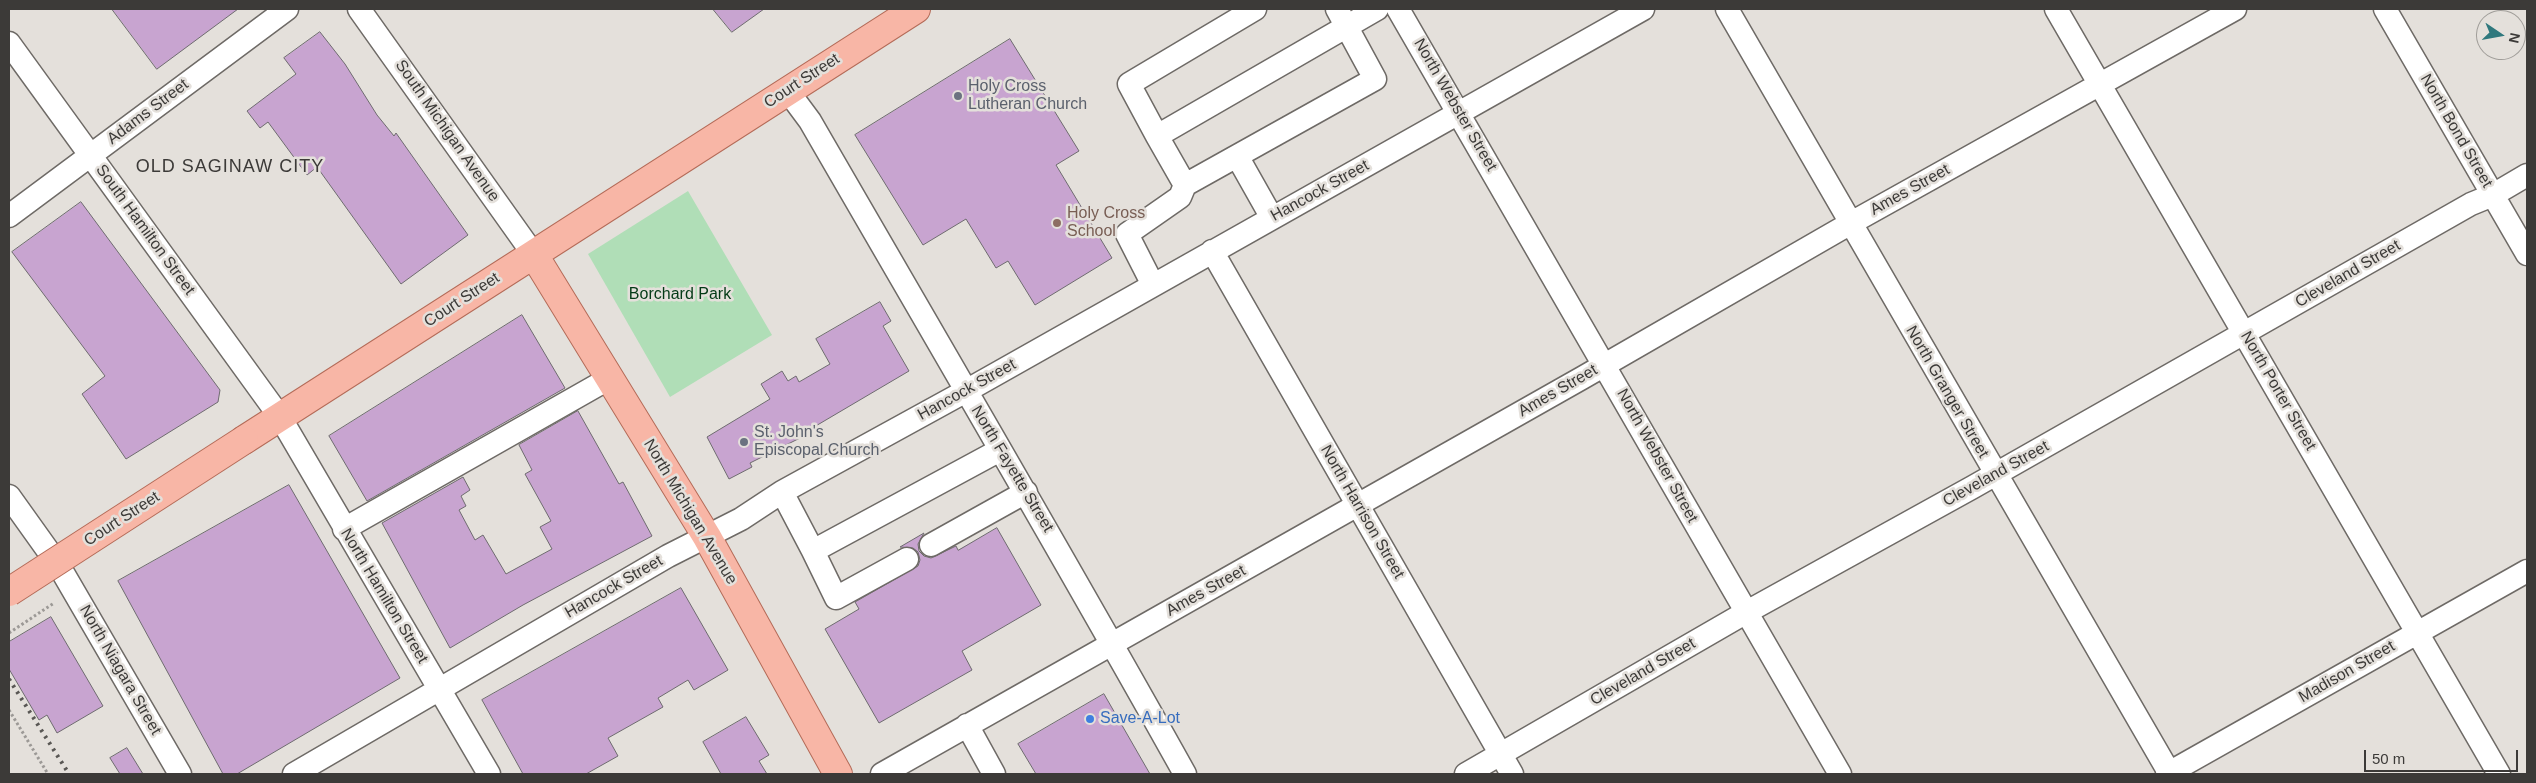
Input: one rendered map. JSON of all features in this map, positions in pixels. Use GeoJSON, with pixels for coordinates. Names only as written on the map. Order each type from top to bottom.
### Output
{"type":"FeatureCollection","features":[{"type":"Feature","properties":{"kind":"main road","name":"Court Street"},"geometry":{"type":"LineString","coordinates":[[9,592],[787,90],[916,9]]}},
{"type":"Feature","properties":{"kind":"main road","name":"North Michigan Avenue"},"geometry":{"type":"LineString","coordinates":[[534,255],[707,537],[838,774]]}},
{"type":"Feature","properties":{"kind":"street","name":"Adams Street"},"geometry":{"type":"LineString","coordinates":[[9,216],[287,9]]}},
{"type":"Feature","properties":{"kind":"street","name":"South Michigan Avenue"},"geometry":{"type":"LineString","coordinates":[[359,9],[534,255]]}},
{"type":"Feature","properties":{"kind":"street"},"geometry":{"type":"LineString","coordinates":[[1185,185],[1129,84],[1255,9]]}},
{"type":"Feature","properties":{"kind":"street"},"geometry":{"type":"LineString","coordinates":[[1157,136],[1343,17],[1377,9]]}},
{"type":"Feature","properties":{"kind":"street","name":"North Webster Street"},"geometry":{"type":"LineString","coordinates":[[1398,9],[1605,365],[1745,613],[1840,774]]}},
{"type":"Feature","properties":{"kind":"street","name":"Hancock Street"},"geometry":{"type":"LineString","coordinates":[[294,774],[668,556],[707,537],[782,492],[1643,9]]}},
{"type":"Feature","properties":{"kind":"street","name":"North Granger Street"},"geometry":{"type":"LineString","coordinates":[[1727,9],[2168,774]]}},
{"type":"Feature","properties":{"kind":"street","name":"North Porter Street"},"geometry":{"type":"LineString","coordinates":[[2056,9],[2499,774]]}},
{"type":"Feature","properties":{"kind":"street","name":"Ames Street"},"geometry":{"type":"LineString","coordinates":[[882,774],[1605,365],[1850,223],[2235,9]]}},
{"type":"Feature","properties":{"kind":"street","name":"North Bond Street"},"geometry":{"type":"LineString","coordinates":[[2385,9],[2527,254]]}},
{"type":"Feature","properties":{"kind":"street"},"geometry":{"type":"LineString","coordinates":[[1153,285],[1127,234],[1180,197],[1185,185],[1376,79],[1343,17]]}},
{"type":"Feature","properties":{"kind":"street","name":"South Hamilton Street"},"geometry":{"type":"LineString","coordinates":[[9,43],[280,417]]}},
{"type":"Feature","properties":{"kind":"street","name":"North Fayette Street"},"geometry":{"type":"LineString","coordinates":[[787,90],[810,122],[1026,492],[1185,774]]}},
{"type":"Feature","properties":{"kind":"street"},"geometry":{"type":"LineString","coordinates":[[1237,156],[1272,218]]}},
{"type":"Feature","properties":{"kind":"street","name":"Cleveland Street"},"geometry":{"type":"LineString","coordinates":[[1466,774],[1745,613],[1995,475],[2471,204],[2493,195],[2527,175]]}},
{"type":"Feature","properties":{"kind":"street","name":"North Harrison Street"},"geometry":{"type":"LineString","coordinates":[[1212,251],[1512,774]]}},
{"type":"Feature","properties":{"kind":"street"},"geometry":{"type":"LineString","coordinates":[[344,529],[610,378]]}},
{"type":"Feature","properties":{"kind":"street","name":"North Hamilton Street"},"geometry":{"type":"LineString","coordinates":[[280,417],[489,774]]}},
{"type":"Feature","properties":{"kind":"street"},"geometry":{"type":"LineString","coordinates":[[813,551],[1000,450]]}},
{"type":"Feature","properties":{"kind":"street"},"geometry":{"type":"LineString","coordinates":[[782,492],[836,598],[907,559]]}},
{"type":"Feature","properties":{"kind":"street"},"geometry":{"type":"LineString","coordinates":[[931,545],[1026,492]]}},
{"type":"Feature","properties":{"kind":"street","name":"North Niagara Street"},"geometry":{"type":"LineString","coordinates":[[9,496],[59,566],[180,774]]}},
{"type":"Feature","properties":{"kind":"street","name":"Madison Street"},"geometry":{"type":"LineString","coordinates":[[2168,774],[2527,571]]}},
{"type":"Feature","properties":{"kind":"street"},"geometry":{"type":"LineString","coordinates":[[967,725],[992,773]]}},
{"type":"Feature","properties":{"kind":"path"},"geometry":{"type":"LineString","coordinates":[[9,633],[54,603]]}},
{"type":"Feature","properties":{"kind":"path"},"geometry":{"type":"LineString","coordinates":[[9,710],[48,774]]}},
{"type":"Feature","properties":{"kind":"green space","name":"Borchard Park"},"geometry":{"type":"Polygon","coordinates":[[[688,191],[772,335],[670,397],[588,254],[688,191]]]}},
{"type":"Feature","properties":{"kind":"building"},"geometry":{"type":"Polygon","coordinates":[[[112,9],[238,9],[157,69],[112,9]]]}},
{"type":"Feature","properties":{"kind":"building"},"geometry":{"type":"Polygon","coordinates":[[[713,9],[764,9],[732,32],[713,9]]]}},
{"type":"Feature","properties":{"kind":"building"},"geometry":{"type":"Polygon","coordinates":[[[320,32],[345,64],[377,115],[394,136],[396,133],[468,235],[401,284],[317,167],[307,175],[268,122],[260,128],[247,111],[296,74],[284,58],[320,32]]]}},
{"type":"Feature","properties":{"kind":"building"},"geometry":{"type":"Polygon","coordinates":[[[1010,39],[1079,151],[1056,165],[1112,258],[1035,305],[1008,261],[996,268],[966,219],[923,245],[855,135],[1010,39]]]}},
{"type":"Feature","properties":{"kind":"building"},"geometry":{"type":"Polygon","coordinates":[[[81,202],[220,390],[218,402],[126,459],[82,394],[105,376],[12,252],[81,202]]]}},
{"type":"Feature","properties":{"kind":"building"},"geometry":{"type":"Polygon","coordinates":[[[880,302],[891,321],[883,326],[909,371],[814,427],[816,429],[806,435],[750,463],[752,467],[729,479],[707,437],[770,399],[761,384],[782,371],[788,381],[796,376],[799,382],[830,364],[816,339],[880,302]]]}},
{"type":"Feature","properties":{"kind":"building"},"geometry":{"type":"Polygon","coordinates":[[[522,315],[565,388],[367,501],[329,436],[522,315]]]}},
{"type":"Feature","properties":{"kind":"building"},"geometry":{"type":"Polygon","coordinates":[[[578,411],[619,484],[623,482],[652,536],[523,605],[450,648],[382,523],[463,477],[470,490],[461,496],[466,506],[459,510],[475,540],[483,535],[506,574],[552,549],[540,527],[551,521],[525,474],[532,470],[519,445],[578,411]]]}},
{"type":"Feature","properties":{"kind":"building"},"geometry":{"type":"Polygon","coordinates":[[[289,485],[400,678],[237,774],[223,774],[118,581],[289,485]]]}},
{"type":"Feature","properties":{"kind":"building"},"geometry":{"type":"Polygon","coordinates":[[[997,528],[1041,605],[962,651],[972,670],[879,723],[825,629],[859,609],[855,602],[918,566],[920,560],[918,552],[913,548],[900,547],[924,533],[918,544],[919,551],[924,556],[931,558],[956,546],[958,550],[997,528]]]}},
{"type":"Feature","properties":{"kind":"building"},"geometry":{"type":"Polygon","coordinates":[[[681,588],[728,670],[694,690],[688,680],[658,698],[663,707],[608,738],[618,756],[586,774],[523,774],[482,700],[681,588]]]}},
{"type":"Feature","properties":{"kind":"building"},"geometry":{"type":"Polygon","coordinates":[[[51,617],[103,706],[57,733],[47,715],[39,720],[9,669],[9,642],[51,617]]]}},
{"type":"Feature","properties":{"kind":"building","name":"Save-A-Lot"},"geometry":{"type":"Polygon","coordinates":[[[1104,694],[1150,774],[1036,774],[1018,744],[1104,694]]]}},
{"type":"Feature","properties":{"kind":"building"},"geometry":{"type":"Polygon","coordinates":[[[746,717],[769,755],[759,761],[767,774],[721,774],[703,742],[746,717]]]}},
{"type":"Feature","properties":{"kind":"building"},"geometry":{"type":"Polygon","coordinates":[[[127,748],[143,774],[120,774],[110,758],[127,748]]]}},
{"type":"Feature","properties":{"kind":"railway"},"geometry":{"type":"LineString","coordinates":[[9,679],[69,774]]}},
{"type":"Feature","properties":{"kind":"place","name":"Holy Cross Lutheran Church"},"geometry":{"type":"Point","coordinates":[958,96]}},
{"type":"Feature","properties":{"kind":"place","name":"Holy Cross School"},"geometry":{"type":"Point","coordinates":[1057,223]}},
{"type":"Feature","properties":{"kind":"place","name":"St. John's Episcopal Church"},"geometry":{"type":"Point","coordinates":[744,442]}},
{"type":"Feature","properties":{"kind":"place","name":"Save-A-Lot"},"geometry":{"type":"Point","coordinates":[1090,719]}},
{"type":"Feature","properties":{"kind":"district","name":"OLD SAGINAW CITY"},"geometry":{"type":"Point","coordinates":[230,167]}}]}
